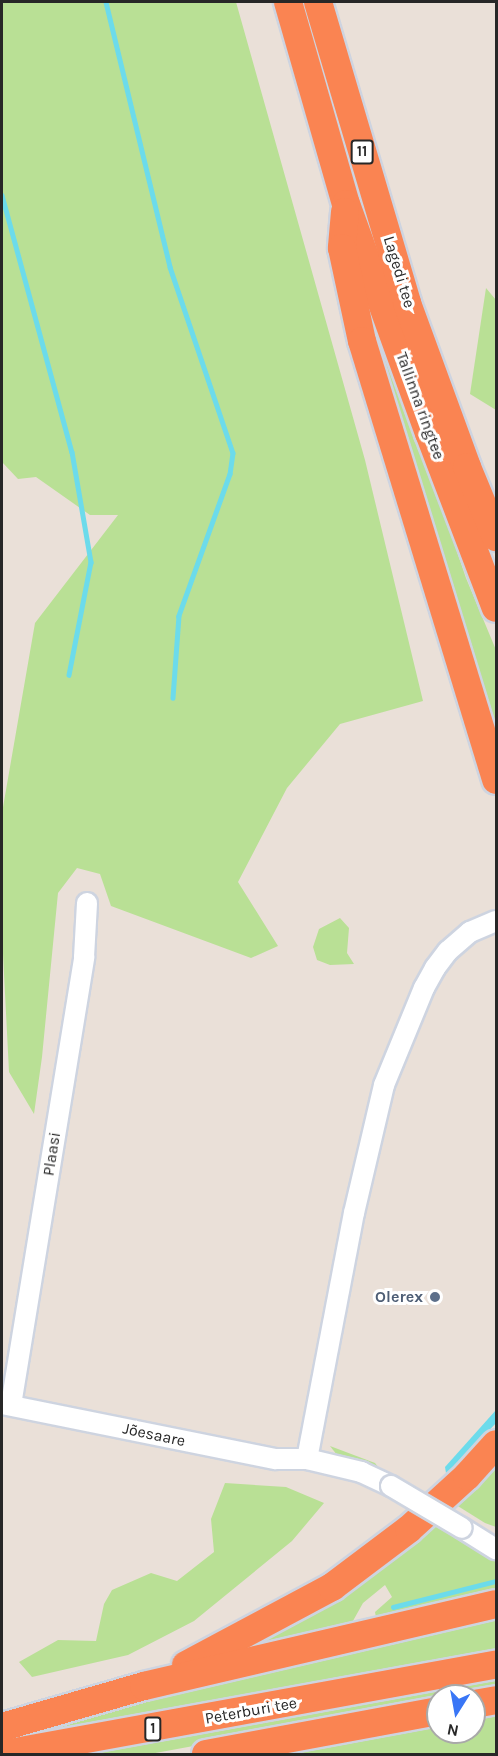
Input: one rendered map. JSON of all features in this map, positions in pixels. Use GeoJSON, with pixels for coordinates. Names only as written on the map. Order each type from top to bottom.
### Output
{"type":"FeatureCollection","features":[{"type":"Feature","properties":{"kind":"highway","name":"11"},"geometry":{"type":"LineString","coordinates":[[288,2],[346,204]]}},
{"type":"Feature","properties":{"kind":"highway","name":"Lagedi tee"},"geometry":{"type":"LineString","coordinates":[[318,2],[407,303],[467,467],[496,537]]}},
{"type":"Feature","properties":{"kind":"highway","name":"Tallinna ringtee"},"geometry":{"type":"LineString","coordinates":[[346,204],[429,433],[496,608]]}},
{"type":"Feature","properties":{"kind":"highway"},"geometry":{"type":"LineString","coordinates":[[346,204],[342,248],[362,341],[496,780]]}},
{"type":"Feature","properties":{"kind":"highway"},"geometry":{"type":"LineString","coordinates":[[144,1686],[332,1587],[409,1529],[467,1476],[496,1444]]}},
{"type":"Feature","properties":{"kind":"highway"},"geometry":{"type":"LineString","coordinates":[[2,1727],[144,1686],[496,1604]]}},
{"type":"Feature","properties":{"kind":"highway","name":"Peterburi tee"},"geometry":{"type":"LineString","coordinates":[[4,1755],[496,1665]]}},
{"type":"Feature","properties":{"kind":"highway","name":"Peterburi tee"},"geometry":{"type":"LineString","coordinates":[[206,1755],[426,1713]]}},
{"type":"Feature","properties":{"kind":"street","name":"Plaasi"},"geometry":{"type":"LineString","coordinates":[[6,1405],[84,957],[87,903]]}},
{"type":"Feature","properties":{"kind":"street"},"geometry":{"type":"LineString","coordinates":[[307,1459],[354,1213],[384,1086],[424,988],[435,968],[448,951],[470,932],[496,921]]}},
{"type":"Feature","properties":{"kind":"street","name":"Jõesaare"},"geometry":{"type":"LineString","coordinates":[[6,1405],[276,1459],[307,1459],[361,1472],[391,1486],[496,1549]]}},
{"type":"Feature","properties":{"kind":"green space"},"geometry":{"type":"Polygon","coordinates":[[[2,2],[236,2],[365,460],[423,701],[340,724],[287,788],[238,882],[278,946],[251,958],[111,906],[100,874],[77,868],[58,893],[34,1114],[9,1072],[2,934],[2,813],[35,623],[118,515],[90,515],[36,477],[18,479],[2,462],[2,2]]]}},
{"type":"Feature","properties":{"kind":"green space"},"geometry":{"type":"Polygon","coordinates":[[[486,288],[496,300],[496,410],[470,394],[486,288]]]}},
{"type":"Feature","properties":{"kind":"green space"},"geometry":{"type":"Polygon","coordinates":[[[371,319],[426,460],[466,578],[496,650],[496,748],[433,552],[371,319]]]}},
{"type":"Feature","properties":{"kind":"green space"},"geometry":{"type":"Polygon","coordinates":[[[340,918],[349,928],[347,953],[354,964],[330,965],[317,960],[313,947],[319,929],[340,918]]]}},
{"type":"Feature","properties":{"kind":"green space"},"geometry":{"type":"Polygon","coordinates":[[[330,1446],[375,1463],[378,1467],[376,1470],[346,1459],[337,1455],[330,1446]]]}},
{"type":"Feature","properties":{"kind":"green space"},"geometry":{"type":"Polygon","coordinates":[[[496,1458],[496,1527],[485,1523],[453,1503],[496,1458]]]}},
{"type":"Feature","properties":{"kind":"green space"},"geometry":{"type":"Polygon","coordinates":[[[225,1483],[286,1487],[324,1503],[292,1541],[194,1621],[128,1655],[32,1677],[19,1662],[58,1640],[96,1641],[104,1604],[112,1590],[151,1573],[177,1581],[214,1552],[211,1519],[225,1483]]]}},
{"type":"Feature","properties":{"kind":"green space"},"geometry":{"type":"Polygon","coordinates":[[[431,1521],[496,1558],[496,1596],[377,1623],[375,1612],[392,1597],[385,1585],[363,1603],[349,1628],[210,1663],[431,1521]]]}},
{"type":"Feature","properties":{"kind":"green space"},"geometry":{"type":"Polygon","coordinates":[[[496,1614],[496,1652],[30,1737],[28,1733],[338,1651],[496,1614]]]}},
{"type":"Feature","properties":{"kind":"green space"},"geometry":{"type":"Polygon","coordinates":[[[496,1676],[496,1690],[486,1692],[486,1684],[453,1684],[496,1676]]]}},
{"type":"Feature","properties":{"kind":"green space"},"geometry":{"type":"Polygon","coordinates":[[[426,1689],[426,1703],[150,1754],[76,1754],[426,1689]]]}},
{"type":"Feature","properties":{"kind":"green space"},"geometry":{"type":"Polygon","coordinates":[[[496,1714],[496,1754],[286,1754],[426,1728],[426,1744],[486,1744],[486,1716],[496,1714]]]}},
{"type":"Feature","properties":{"kind":"water"},"geometry":{"type":"Polygon","coordinates":[[[496,1410],[496,1423],[450,1473],[446,1473],[445,1467],[496,1410]]]}},
{"type":"Feature","properties":{"kind":"waterway"},"geometry":{"type":"LineString","coordinates":[[106,2],[170,267],[233,453],[230,474],[179,616],[173,698]]}},
{"type":"Feature","properties":{"kind":"waterway"},"geometry":{"type":"LineString","coordinates":[[2,195],[72,452],[91,562],[69,675]]}},
{"type":"Feature","properties":{"kind":"waterway"},"geometry":{"type":"LineString","coordinates":[[393,1607],[496,1581]]}},
{"type":"Feature","properties":{"kind":"place","name":"Olerex"},"geometry":{"type":"Point","coordinates":[435,1297]}}]}
